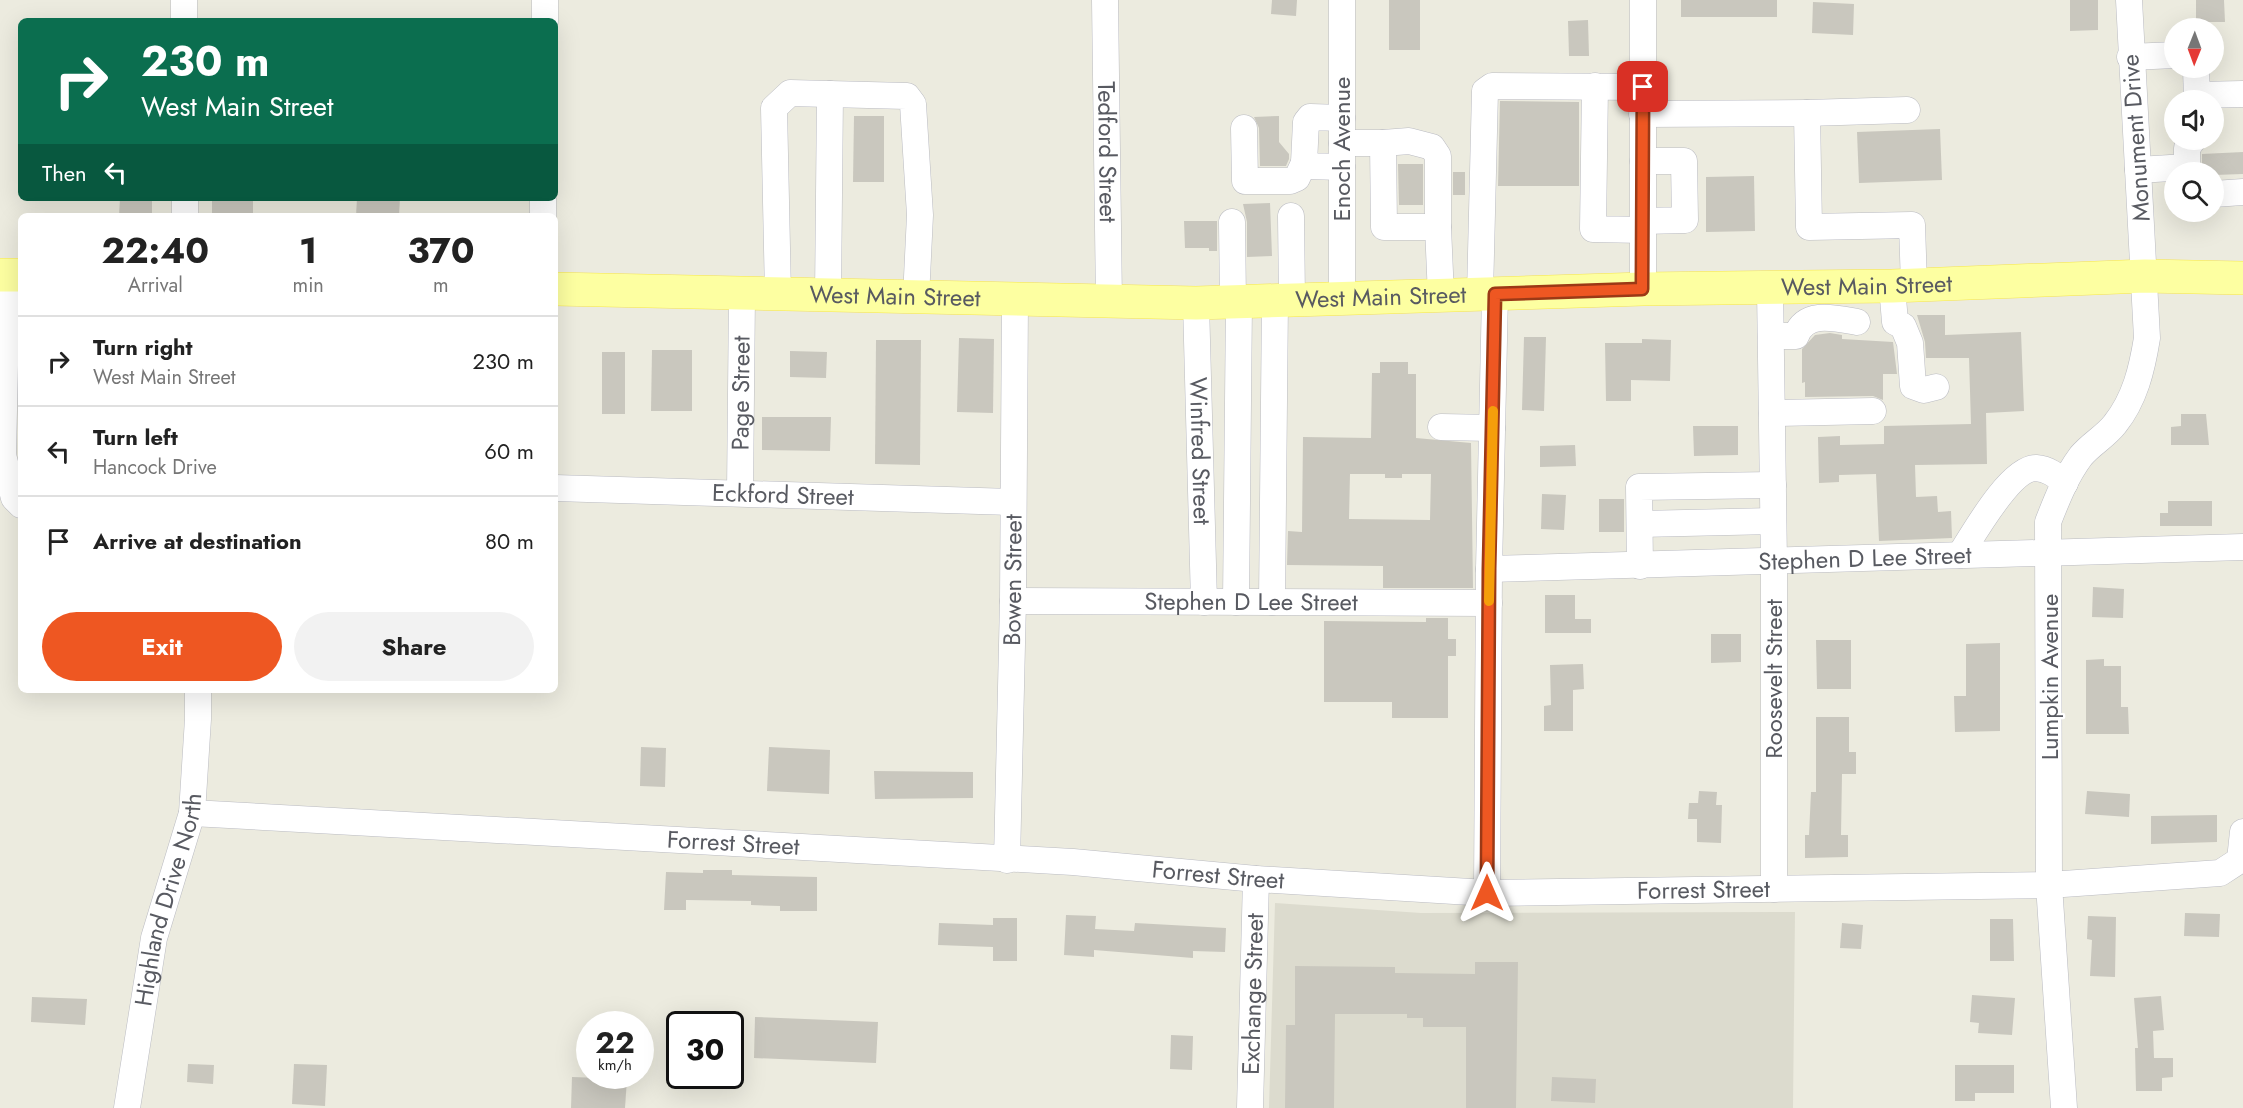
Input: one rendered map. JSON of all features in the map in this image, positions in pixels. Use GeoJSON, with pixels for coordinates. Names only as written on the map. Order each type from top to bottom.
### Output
{"type":"FeatureCollection","features":[{"type":"Feature","properties":{"kind":"main road","name":"West Main Street"},"geometry":{"type":"LineString","coordinates":[[558,289],[1109,303],[1196,303],[1642,289],[1903,286],[2145,276],[2243,278]]}},
{"type":"Feature","properties":{"kind":"street"},"geometry":{"type":"LineString","coordinates":[[184,0],[184,18]]}},
{"type":"Feature","properties":{"kind":"street"},"geometry":{"type":"LineString","coordinates":[[545,0],[545,18]]}},
{"type":"Feature","properties":{"kind":"street","name":"Tedford Street"},"geometry":{"type":"LineString","coordinates":[[1105,0],[1109,303]]}},
{"type":"Feature","properties":{"kind":"street","name":"Enoch Avenue"},"geometry":{"type":"LineString","coordinates":[[1342,0],[1342,299]]}},
{"type":"Feature","properties":{"kind":"street"},"geometry":{"type":"LineString","coordinates":[[1642,289],[1643,0]]}},
{"type":"Feature","properties":{"kind":"street","name":"Monument Drive"},"geometry":{"type":"LineString","coordinates":[[2129,0],[2130,57],[2145,276]]}},
{"type":"Feature","properties":{"kind":"street"},"geometry":{"type":"LineString","coordinates":[[2130,57],[2164,55]]}},
{"type":"Feature","properties":{"kind":"street"},"geometry":{"type":"LineString","coordinates":[[1487,893],[1492,428],[1485,91],[1492,86],[1643,87]]}},
{"type":"Feature","properties":{"kind":"street"},"geometry":{"type":"LineString","coordinates":[[1595,86],[1593,229],[1685,220],[1684,161],[1643,161]]}},
{"type":"Feature","properties":{"kind":"street"},"geometry":{"type":"LineString","coordinates":[[778,295],[774,108],[790,93],[907,96],[913,104],[920,215],[916,298]]}},
{"type":"Feature","properties":{"kind":"street"},"geometry":{"type":"LineString","coordinates":[[828,296],[830,94]]}},
{"type":"Feature","properties":{"kind":"street"},"geometry":{"type":"LineString","coordinates":[[2224,97],[2243,94]]}},
{"type":"Feature","properties":{"kind":"street"},"geometry":{"type":"LineString","coordinates":[[2224,104],[2243,107]]}},
{"type":"Feature","properties":{"kind":"street"},"geometry":{"type":"LineString","coordinates":[[1642,114],[1907,110]]}},
{"type":"Feature","properties":{"kind":"street"},"geometry":{"type":"LineString","coordinates":[[1807,113],[1809,227],[1912,225],[1895,322]]}},
{"type":"Feature","properties":{"kind":"street"},"geometry":{"type":"LineString","coordinates":[[1244,128],[1245,181],[1290,181],[1297,177],[1304,163],[1306,122],[1310,117],[1342,142]]}},
{"type":"Feature","properties":{"kind":"street"},"geometry":{"type":"LineString","coordinates":[[1304,163],[1307,166],[1342,142],[1409,141],[1432,147],[1438,156],[1441,296]]}},
{"type":"Feature","properties":{"kind":"street"},"geometry":{"type":"LineString","coordinates":[[1383,143],[1384,227],[1438,227]]}},
{"type":"Feature","properties":{"kind":"street"},"geometry":{"type":"LineString","coordinates":[[2138,170],[2164,170]]}},
{"type":"Feature","properties":{"kind":"street"},"geometry":{"type":"LineString","coordinates":[[2224,193],[2243,192]]}},
{"type":"Feature","properties":{"kind":"street"},"geometry":{"type":"LineString","coordinates":[[1272,602],[1283,300],[1291,216]]}},
{"type":"Feature","properties":{"kind":"street"},"geometry":{"type":"LineString","coordinates":[[1232,222],[1236,302],[1236,602]]}},
{"type":"Feature","properties":{"kind":"street"},"geometry":{"type":"LineString","coordinates":[[9,275],[13,358],[3,454],[14,498],[18,502]]}},
{"type":"Feature","properties":{"kind":"street","name":"Lumpkin Avenue"},"geometry":{"type":"LineString","coordinates":[[2064,1108],[2049,885],[2049,522],[2065,483],[2082,455],[2115,425],[2134,393],[2142,370],[2147,338],[2145,276]]}},
{"type":"Feature","properties":{"kind":"street"},"geometry":{"type":"LineString","coordinates":[[1855,287],[1857,322]]}},
{"type":"Feature","properties":{"kind":"street","name":"Roosevelt Street"},"geometry":{"type":"LineString","coordinates":[[1770,289],[1774,563],[1774,889]]}},
{"type":"Feature","properties":{"kind":"street","name":"Page Street"},"geometry":{"type":"LineString","coordinates":[[740,492],[742,294]]}},
{"type":"Feature","properties":{"kind":"street","name":"Bowen Street"},"geometry":{"type":"LineString","coordinates":[[1007,860],[1013,602],[1015,300]]}},
{"type":"Feature","properties":{"kind":"street","name":"Winfred Street"},"geometry":{"type":"LineString","coordinates":[[1196,303],[1204,602]]}},
{"type":"Feature","properties":{"kind":"street"},"geometry":{"type":"LineString","coordinates":[[1771,336],[1796,336],[1799,327],[1810,319],[1895,322],[1903,326],[1910,343],[1913,386],[1924,390],[1936,387]]}},
{"type":"Feature","properties":{"kind":"street"},"geometry":{"type":"LineString","coordinates":[[1772,413],[1873,411]]}},
{"type":"Feature","properties":{"kind":"street"},"geometry":{"type":"LineString","coordinates":[[1441,427],[1492,428]]}},
{"type":"Feature","properties":{"kind":"street"},"geometry":{"type":"LineString","coordinates":[[1960,555],[2001,491],[2024,473],[2034,468],[2051,472],[2065,483]]}},
{"type":"Feature","properties":{"kind":"street"},"geometry":{"type":"LineString","coordinates":[[1640,566],[1639,487],[1773,485]]}},
{"type":"Feature","properties":{"kind":"street","name":"Eckford Street"},"geometry":{"type":"LineString","coordinates":[[558,488],[1012,502]]}},
{"type":"Feature","properties":{"kind":"street"},"geometry":{"type":"LineString","coordinates":[[1640,524],[1773,521]]}},
{"type":"Feature","properties":{"kind":"street","name":"Stephen D Lee Street"},"geometry":{"type":"LineString","coordinates":[[1489,569],[1774,563],[2050,551],[2243,547]]}},
{"type":"Feature","properties":{"kind":"street","name":"Stephen D Lee Street"},"geometry":{"type":"LineString","coordinates":[[1013,602],[1489,603]]}},
{"type":"Feature","properties":{"kind":"street","name":"Highland Drive North"},"geometry":{"type":"LineString","coordinates":[[127,1108],[154,938],[192,813],[198,693]]}},
{"type":"Feature","properties":{"kind":"street","name":"Forrest Street"},"geometry":{"type":"LineString","coordinates":[[192,813],[1072,862],[1256,879],[1487,893],[2049,885],[2220,873],[2240,860],[2243,832]]}},
{"type":"Feature","properties":{"kind":"street","name":"Exchange Street"},"geometry":{"type":"LineString","coordinates":[[1250,1108],[1256,879]]}},
{"type":"Feature","properties":{"kind":"shaded area"},"geometry":{"type":"Polygon","coordinates":[[[1275,903],[1421,913],[1795,912],[1793,1108],[1269,1108],[1275,903]]]}},
{"type":"Feature","properties":{"kind":"building"},"geometry":{"type":"Polygon","coordinates":[[[1272,0],[1297,0],[1296,16],[1271,14],[1272,0]]]}},
{"type":"Feature","properties":{"kind":"building"},"geometry":{"type":"Polygon","coordinates":[[[1389,0],[1420,0],[1420,50],[1389,50],[1389,0]]]}},
{"type":"Feature","properties":{"kind":"building"},"geometry":{"type":"Polygon","coordinates":[[[1681,0],[1777,0],[1777,17],[1681,17],[1681,0]]]}},
{"type":"Feature","properties":{"kind":"building"},"geometry":{"type":"Polygon","coordinates":[[[2070,0],[2098,0],[2098,30],[2070,31],[2070,0]]]}},
{"type":"Feature","properties":{"kind":"building"},"geometry":{"type":"Polygon","coordinates":[[[2196,0],[2224,0],[2225,22],[2224,18],[2196,18],[2196,0]]]}},
{"type":"Feature","properties":{"kind":"building"},"geometry":{"type":"Polygon","coordinates":[[[1813,2],[1854,4],[1853,35],[1812,33],[1813,2]]]}},
{"type":"Feature","properties":{"kind":"building"},"geometry":{"type":"Polygon","coordinates":[[[1588,20],[1589,56],[1569,56],[1568,21],[1588,20]]]}},
{"type":"Feature","properties":{"kind":"building"},"geometry":{"type":"Polygon","coordinates":[[[1500,101],[1579,102],[1579,186],[1498,186],[1500,101]]]}},
{"type":"Feature","properties":{"kind":"building"},"geometry":{"type":"Polygon","coordinates":[[[854,116],[884,116],[884,182],[853,182],[854,116]]]}},
{"type":"Feature","properties":{"kind":"building"},"geometry":{"type":"Polygon","coordinates":[[[1279,116],[1279,142],[1289,154],[1289,159],[1286,166],[1260,166],[1259,128],[1254,117],[1279,116]]]}},
{"type":"Feature","properties":{"kind":"building"},"geometry":{"type":"Polygon","coordinates":[[[1940,129],[1942,180],[1859,183],[1857,132],[1940,129]]]}},
{"type":"Feature","properties":{"kind":"building"},"geometry":{"type":"Polygon","coordinates":[[[2243,152],[2243,174],[2224,175],[2224,162],[2202,162],[2202,154],[2243,152]]]}},
{"type":"Feature","properties":{"kind":"building"},"geometry":{"type":"Polygon","coordinates":[[[1398,164],[1423,164],[1423,205],[1399,205],[1398,164]]]}},
{"type":"Feature","properties":{"kind":"building"},"geometry":{"type":"Polygon","coordinates":[[[1453,172],[1465,172],[1465,195],[1453,195],[1453,172]]]}},
{"type":"Feature","properties":{"kind":"building"},"geometry":{"type":"Polygon","coordinates":[[[1754,176],[1755,231],[1706,232],[1706,177],[1754,176]]]}},
{"type":"Feature","properties":{"kind":"building"},"geometry":{"type":"Polygon","coordinates":[[[120,201],[152,201],[152,213],[119,213],[120,201]]]}},
{"type":"Feature","properties":{"kind":"building"},"geometry":{"type":"Polygon","coordinates":[[[212,201],[253,201],[253,213],[212,213],[212,201]]]}},
{"type":"Feature","properties":{"kind":"building"},"geometry":{"type":"Polygon","coordinates":[[[357,201],[400,201],[399,213],[356,213],[357,201]]]}},
{"type":"Feature","properties":{"kind":"building"},"geometry":{"type":"Polygon","coordinates":[[[1270,203],[1272,256],[1247,257],[1247,222],[1243,204],[1270,203]]]}},
{"type":"Feature","properties":{"kind":"building"},"geometry":{"type":"Polygon","coordinates":[[[1184,221],[1217,221],[1217,251],[1209,251],[1209,248],[1185,248],[1184,221]]]}},
{"type":"Feature","properties":{"kind":"building"},"geometry":{"type":"Polygon","coordinates":[[[1917,315],[1945,315],[1945,335],[2021,332],[2024,411],[1986,413],[1987,464],[1915,465],[1916,497],[1937,496],[1938,512],[1951,511],[1952,538],[1879,541],[1876,474],[1839,475],[1839,482],[1819,483],[1818,437],[1840,436],[1840,445],[1884,444],[1884,426],[1971,424],[1969,358],[1926,358],[1925,342],[1917,315]]]}},
{"type":"Feature","properties":{"kind":"building"},"geometry":{"type":"Polygon","coordinates":[[[1830,333],[1842,335],[1842,339],[1893,342],[1897,374],[1883,374],[1883,400],[1873,396],[1805,397],[1805,382],[1802,383],[1802,349],[1815,335],[1830,333]]]}},
{"type":"Feature","properties":{"kind":"building"},"geometry":{"type":"Polygon","coordinates":[[[1524,337],[1546,337],[1544,411],[1522,410],[1524,337]]]}},
{"type":"Feature","properties":{"kind":"building"},"geometry":{"type":"Polygon","coordinates":[[[959,338],[994,339],[993,413],[957,412],[959,338]]]}},
{"type":"Feature","properties":{"kind":"building"},"geometry":{"type":"Polygon","coordinates":[[[1642,339],[1671,340],[1670,381],[1631,380],[1631,401],[1606,401],[1605,343],[1642,343],[1642,339]]]}},
{"type":"Feature","properties":{"kind":"building"},"geometry":{"type":"Polygon","coordinates":[[[876,340],[921,340],[920,465],[875,464],[876,340]]]}},
{"type":"Feature","properties":{"kind":"building"},"geometry":{"type":"Polygon","coordinates":[[[652,350],[692,350],[692,411],[651,411],[652,350]]]}},
{"type":"Feature","properties":{"kind":"building"},"geometry":{"type":"Polygon","coordinates":[[[790,351],[827,352],[826,378],[790,377],[790,351]]]}},
{"type":"Feature","properties":{"kind":"building"},"geometry":{"type":"Polygon","coordinates":[[[602,352],[625,352],[625,414],[602,414],[602,352]]]}},
{"type":"Feature","properties":{"kind":"building"},"geometry":{"type":"Polygon","coordinates":[[[1380,362],[1408,362],[1408,374],[1416,374],[1416,438],[1471,443],[1473,588],[1383,588],[1383,566],[1287,565],[1288,531],[1302,532],[1303,437],[1371,438],[1372,373],[1380,373],[1380,362]],[[1350,474],[1349,519],[1430,520],[1431,474],[1402,474],[1402,478],[1385,478],[1385,474],[1350,474]]]}},
{"type":"Feature","properties":{"kind":"building"},"geometry":{"type":"Polygon","coordinates":[[[2181,414],[2206,414],[2209,445],[2171,445],[2171,427],[2181,426],[2181,414]]]}},
{"type":"Feature","properties":{"kind":"building"},"geometry":{"type":"Polygon","coordinates":[[[762,417],[831,417],[830,451],[762,450],[762,417]]]}},
{"type":"Feature","properties":{"kind":"building"},"geometry":{"type":"Polygon","coordinates":[[[1693,426],[1738,426],[1738,455],[1694,456],[1693,426]]]}},
{"type":"Feature","properties":{"kind":"building"},"geometry":{"type":"Polygon","coordinates":[[[1575,445],[1576,466],[1540,467],[1540,446],[1575,445]]]}},
{"type":"Feature","properties":{"kind":"building"},"geometry":{"type":"Polygon","coordinates":[[[1542,494],[1566,495],[1564,530],[1541,529],[1542,494]]]}},
{"type":"Feature","properties":{"kind":"building"},"geometry":{"type":"Polygon","coordinates":[[[1599,499],[1624,499],[1624,532],[1599,532],[1599,499]]]}},
{"type":"Feature","properties":{"kind":"building"},"geometry":{"type":"Polygon","coordinates":[[[2168,501],[2212,501],[2212,526],[2160,526],[2160,513],[2168,513],[2168,501]]]}},
{"type":"Feature","properties":{"kind":"building"},"geometry":{"type":"Polygon","coordinates":[[[2093,587],[2124,589],[2123,618],[2092,617],[2093,587]]]}},
{"type":"Feature","properties":{"kind":"building"},"geometry":{"type":"Polygon","coordinates":[[[1545,595],[1575,595],[1575,619],[1591,619],[1591,633],[1545,633],[1545,595]]]}},
{"type":"Feature","properties":{"kind":"building"},"geometry":{"type":"Polygon","coordinates":[[[1426,618],[1448,618],[1448,639],[1456,639],[1456,656],[1448,656],[1448,718],[1392,718],[1392,702],[1324,702],[1324,621],[1426,622],[1426,618]]]}},
{"type":"Feature","properties":{"kind":"building"},"geometry":{"type":"Polygon","coordinates":[[[1711,634],[1741,634],[1741,662],[1711,663],[1711,634]]]}},
{"type":"Feature","properties":{"kind":"building"},"geometry":{"type":"Polygon","coordinates":[[[1816,640],[1851,640],[1851,689],[1817,689],[1816,640]]]}},
{"type":"Feature","properties":{"kind":"building"},"geometry":{"type":"Polygon","coordinates":[[[2000,643],[2000,731],[1955,732],[1954,696],[1966,696],[1966,644],[2000,643]]]}},
{"type":"Feature","properties":{"kind":"building"},"geometry":{"type":"Polygon","coordinates":[[[2104,659],[2104,666],[2121,666],[2121,707],[2128,707],[2129,734],[2086,734],[2086,660],[2104,659]]]}},
{"type":"Feature","properties":{"kind":"building"},"geometry":{"type":"Polygon","coordinates":[[[1583,664],[1584,689],[1573,690],[1573,731],[1544,731],[1544,706],[1551,705],[1550,665],[1583,664]]]}},
{"type":"Feature","properties":{"kind":"building"},"geometry":{"type":"Polygon","coordinates":[[[1816,717],[1849,717],[1849,752],[1856,752],[1856,774],[1842,774],[1841,835],[1848,835],[1848,857],[1805,858],[1805,835],[1809,835],[1811,792],[1816,792],[1816,717]]]}},
{"type":"Feature","properties":{"kind":"building"},"geometry":{"type":"Polygon","coordinates":[[[641,747],[666,748],[665,787],[640,786],[641,747]]]}},
{"type":"Feature","properties":{"kind":"building"},"geometry":{"type":"Polygon","coordinates":[[[769,747],[830,750],[829,794],[767,791],[769,747]]]}},
{"type":"Feature","properties":{"kind":"building"},"geometry":{"type":"Polygon","coordinates":[[[874,771],[973,772],[973,798],[875,799],[874,771]]]}},
{"type":"Feature","properties":{"kind":"building"},"geometry":{"type":"Polygon","coordinates":[[[1699,791],[1717,792],[1716,805],[1722,805],[1721,843],[1697,842],[1697,819],[1688,819],[1689,803],[1698,803],[1699,791]]]}},
{"type":"Feature","properties":{"kind":"building"},"geometry":{"type":"Polygon","coordinates":[[[2087,791],[2130,794],[2129,817],[2085,814],[2087,791]]]}},
{"type":"Feature","properties":{"kind":"building"},"geometry":{"type":"Polygon","coordinates":[[[2217,815],[2217,842],[2151,844],[2151,816],[2217,815]]]}},
{"type":"Feature","properties":{"kind":"building"},"geometry":{"type":"Polygon","coordinates":[[[703,870],[732,870],[732,875],[817,877],[817,911],[780,911],[780,906],[751,905],[751,901],[686,900],[686,910],[664,910],[666,872],[703,873],[703,870]]]}},
{"type":"Feature","properties":{"kind":"building"},"geometry":{"type":"Polygon","coordinates":[[[2185,913],[2220,914],[2219,937],[2184,936],[2185,913]]]}},
{"type":"Feature","properties":{"kind":"building"},"geometry":{"type":"Polygon","coordinates":[[[1066,915],[1096,916],[1095,929],[1134,931],[1135,923],[1226,928],[1225,952],[1193,951],[1193,958],[1094,950],[1094,957],[1064,955],[1066,915]]]}},
{"type":"Feature","properties":{"kind":"building"},"geometry":{"type":"Polygon","coordinates":[[[2088,916],[2116,917],[2115,977],[2090,976],[2092,940],[2087,939],[2088,916]]]}},
{"type":"Feature","properties":{"kind":"building"},"geometry":{"type":"Polygon","coordinates":[[[993,918],[1017,918],[1017,961],[993,961],[993,947],[938,945],[939,923],[993,925],[993,918]]]}},
{"type":"Feature","properties":{"kind":"building"},"geometry":{"type":"Polygon","coordinates":[[[1990,919],[2013,919],[2014,961],[1990,961],[1990,919]]]}},
{"type":"Feature","properties":{"kind":"building"},"geometry":{"type":"Polygon","coordinates":[[[1842,923],[1863,925],[1861,949],[1840,948],[1842,923]]]}},
{"type":"Feature","properties":{"kind":"building"},"geometry":{"type":"Polygon","coordinates":[[[1475,962],[1518,962],[1516,1108],[1466,1108],[1466,1027],[1423,1027],[1423,1018],[1407,1018],[1407,1014],[1335,1014],[1334,1108],[1285,1108],[1286,1025],[1295,1025],[1295,966],[1395,967],[1395,973],[1475,974],[1475,962]]]}},
{"type":"Feature","properties":{"kind":"building"},"geometry":{"type":"Polygon","coordinates":[[[1972,995],[2015,998],[2012,1035],[1978,1033],[1979,1023],[1970,1022],[1972,995]]]}},
{"type":"Feature","properties":{"kind":"building"},"geometry":{"type":"Polygon","coordinates":[[[2161,996],[2164,1030],[2153,1031],[2154,1058],[2173,1058],[2173,1077],[2162,1078],[2162,1091],[2136,1091],[2135,1048],[2138,1048],[2134,998],[2161,996]]]}},
{"type":"Feature","properties":{"kind":"building"},"geometry":{"type":"Polygon","coordinates":[[[32,997],[87,999],[85,1025],[31,1022],[32,997]]]}},
{"type":"Feature","properties":{"kind":"building"},"geometry":{"type":"Polygon","coordinates":[[[755,1017],[878,1022],[876,1063],[754,1058],[755,1017]]]}},
{"type":"Feature","properties":{"kind":"building"},"geometry":{"type":"Polygon","coordinates":[[[1171,1035],[1193,1036],[1192,1070],[1170,1069],[1171,1035]]]}},
{"type":"Feature","properties":{"kind":"building"},"geometry":{"type":"Polygon","coordinates":[[[188,1064],[214,1065],[213,1084],[187,1082],[188,1064]]]}},
{"type":"Feature","properties":{"kind":"building"},"geometry":{"type":"Polygon","coordinates":[[[294,1064],[327,1065],[325,1106],[292,1104],[294,1064]]]}},
{"type":"Feature","properties":{"kind":"building"},"geometry":{"type":"Polygon","coordinates":[[[1955,1065],[2014,1065],[2014,1093],[1975,1093],[1975,1101],[1955,1101],[1955,1065]]]}},
{"type":"Feature","properties":{"kind":"building"},"geometry":{"type":"Polygon","coordinates":[[[572,1077],[576,1077],[576,1089],[626,1089],[625,1108],[571,1108],[572,1077]]]}},
{"type":"Feature","properties":{"kind":"building"},"geometry":{"type":"Polygon","coordinates":[[[1552,1077],[1596,1079],[1595,1103],[1551,1101],[1552,1077]]]}},
{"type":"Feature","properties":{"kind":"slow traffic"},"geometry":{"type":"LineString","coordinates":[[1489,601],[1493,411]]}},
{"type":"Feature","properties":{"kind":"route"},"geometry":{"type":"LineString","coordinates":[[1487,893],[1489,569],[1495,294],[1642,289],[1643,87]]}}]}
